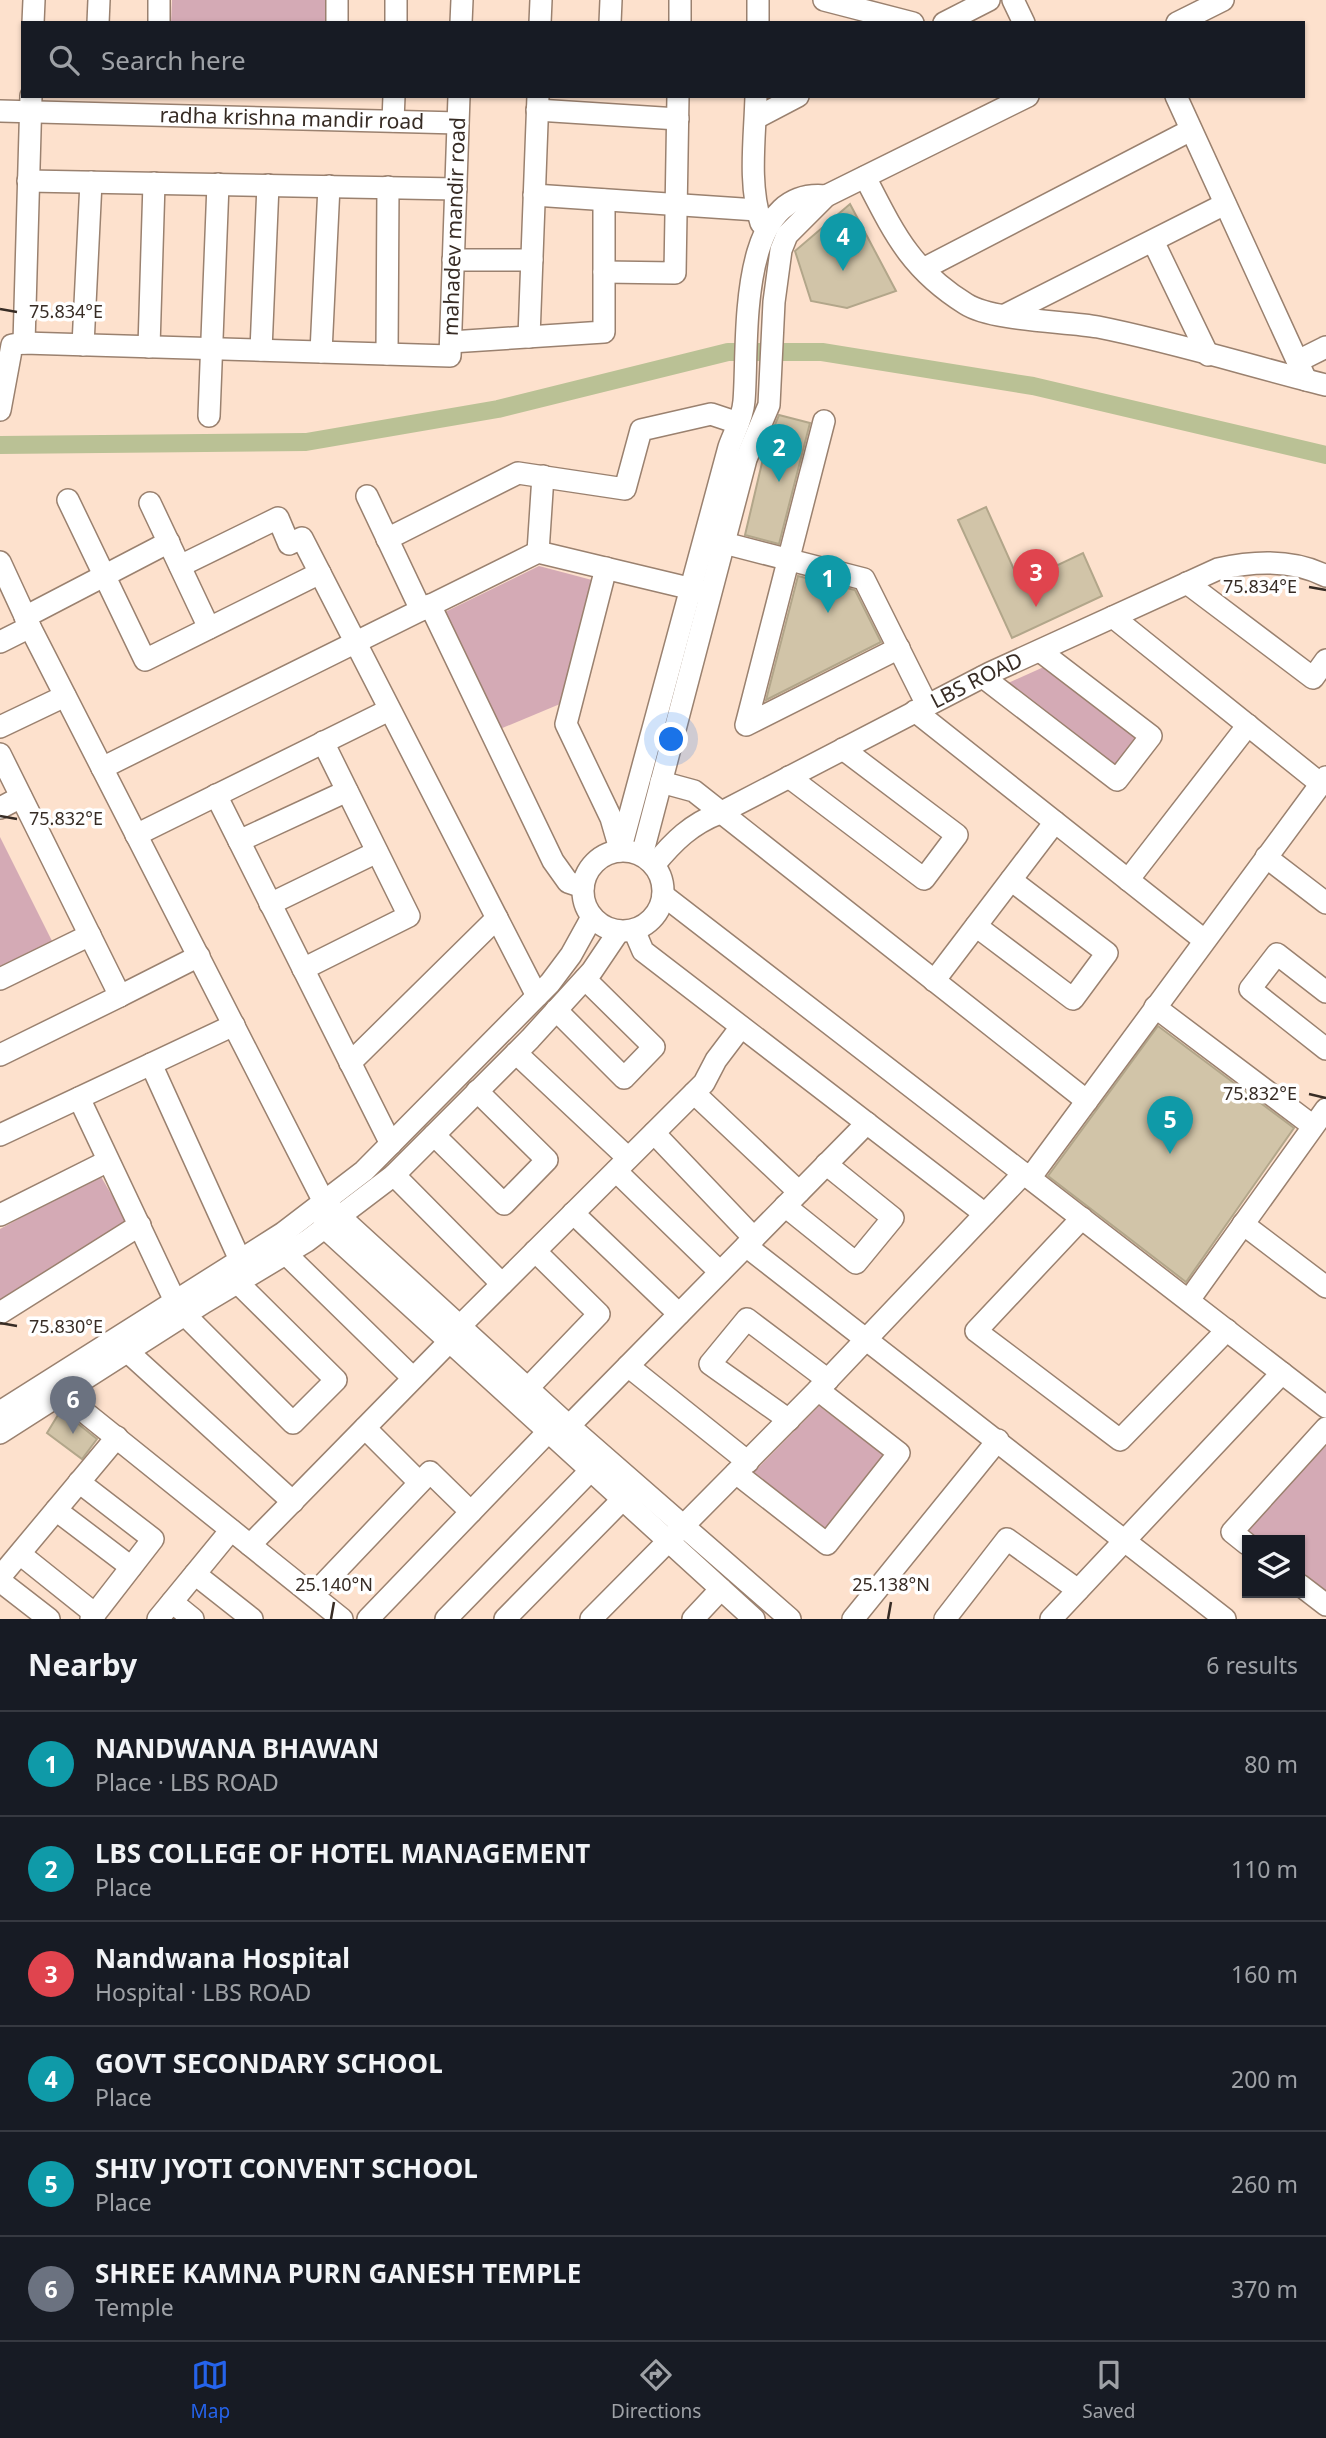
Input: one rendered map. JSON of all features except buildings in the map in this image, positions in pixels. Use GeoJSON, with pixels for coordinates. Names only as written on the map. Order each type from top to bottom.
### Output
{"type":"FeatureCollection","features":[{"type":"Feature","properties":{"kind":"street"},"geometry":{"type":"LineString","coordinates":[[33,21],[34,0]]}},
{"type":"Feature","properties":{"kind":"street"},"geometry":{"type":"LineString","coordinates":[[98,21],[99,0]]}},
{"type":"Feature","properties":{"kind":"street"},"geometry":{"type":"LineString","coordinates":[[159,0],[159,21]]}},
{"type":"Feature","properties":{"kind":"street"},"geometry":{"type":"LineString","coordinates":[[337,0],[337,21]]}},
{"type":"Feature","properties":{"kind":"street"},"geometry":{"type":"LineString","coordinates":[[396,0],[396,21]]}},
{"type":"Feature","properties":{"kind":"street"},"geometry":{"type":"LineString","coordinates":[[461,21],[462,0]]}},
{"type":"Feature","properties":{"kind":"street"},"geometry":{"type":"LineString","coordinates":[[540,21],[541,0]]}},
{"type":"Feature","properties":{"kind":"street"},"geometry":{"type":"LineString","coordinates":[[610,21],[611,0]]}},
{"type":"Feature","properties":{"kind":"street"},"geometry":{"type":"LineString","coordinates":[[680,0],[680,21]]}},
{"type":"Feature","properties":{"kind":"street"},"geometry":{"type":"LineString","coordinates":[[758,0],[758,21]]}},
{"type":"Feature","properties":{"kind":"street"},"geometry":{"type":"LineString","coordinates":[[824,0],[867,5],[908,21]]}},
{"type":"Feature","properties":{"kind":"street"},"geometry":{"type":"LineString","coordinates":[[946,21],[958,0]]}},
{"type":"Feature","properties":{"kind":"street"},"geometry":{"type":"LineString","coordinates":[[947,21],[989,0]]}},
{"type":"Feature","properties":{"kind":"street"},"geometry":{"type":"LineString","coordinates":[[1013,0],[1023,21]]}},
{"type":"Feature","properties":{"kind":"street"},"geometry":{"type":"LineString","coordinates":[[1181,21],[1223,0]]}},
{"type":"Feature","properties":{"kind":"street"},"geometry":{"type":"LineString","coordinates":[[393,121],[394,98]]}},
{"type":"Feature","properties":{"kind":"street","name":"mahadev mandir road"},"geometry":{"type":"LineString","coordinates":[[451,349],[459,98]]}},
{"type":"Feature","properties":{"kind":"street"},"geometry":{"type":"LineString","coordinates":[[604,272],[674,273],[678,98]]}},
{"type":"Feature","properties":{"kind":"street"},"geometry":{"type":"LineString","coordinates":[[781,250],[765,233],[757,210],[756,107],[790,98]]}},
{"type":"Feature","properties":{"kind":"street"},"geometry":{"type":"LineString","coordinates":[[621,851],[701,591],[724,543],[746,459],[769,405],[774,302],[781,250],[788,235],[826,196],[1024,98]]}},
{"type":"Feature","properties":{"kind":"street"},"geometry":{"type":"LineString","coordinates":[[1177,98],[1225,204],[1310,375]]}},
{"type":"Feature","properties":{"kind":"street"},"geometry":{"type":"LineString","coordinates":[[529,337],[537,103],[609,106],[678,119]]}},
{"type":"Feature","properties":{"kind":"street"},"geometry":{"type":"LineString","coordinates":[[24,343],[30,104]]}},
{"type":"Feature","properties":{"kind":"street","name":"radha krishna mandir road"},"geometry":{"type":"LineString","coordinates":[[0,111],[30,104],[156,106],[458,123]]}},
{"type":"Feature","properties":{"kind":"street"},"geometry":{"type":"LineString","coordinates":[[923,269],[1191,130]]}},
{"type":"Feature","properties":{"kind":"street"},"geometry":{"type":"LineString","coordinates":[[865,177],[901,247],[923,269],[969,306],[1005,315],[1097,327],[1208,355],[1310,375]]}},
{"type":"Feature","properties":{"kind":"street"},"geometry":{"type":"LineString","coordinates":[[28,181],[456,189]]}},
{"type":"Feature","properties":{"kind":"street"},"geometry":{"type":"LineString","coordinates":[[83,345],[91,182]]}},
{"type":"Feature","properties":{"kind":"street"},"geometry":{"type":"LineString","coordinates":[[149,347],[154,183]]}},
{"type":"Feature","properties":{"kind":"street"},"geometry":{"type":"LineString","coordinates":[[209,416],[218,184]]}},
{"type":"Feature","properties":{"kind":"street"},"geometry":{"type":"LineString","coordinates":[[261,350],[268,185]]}},
{"type":"Feature","properties":{"kind":"street"},"geometry":{"type":"LineString","coordinates":[[321,352],[330,186]]}},
{"type":"Feature","properties":{"kind":"street"},"geometry":{"type":"LineString","coordinates":[[387,354],[388,187]]}},
{"type":"Feature","properties":{"kind":"street"},"geometry":{"type":"LineString","coordinates":[[534,195],[757,210]]}},
{"type":"Feature","properties":{"kind":"street"},"geometry":{"type":"LineString","coordinates":[[648,860],[661,782],[741,414],[748,302],[756,249],[772,221],[791,202],[814,195],[826,196]]}},
{"type":"Feature","properties":{"kind":"street"},"geometry":{"type":"LineString","coordinates":[[0,410],[12,345],[24,343],[387,354],[451,349],[529,337],[604,332],[604,200]]}},
{"type":"Feature","properties":{"kind":"street"},"geometry":{"type":"LineString","coordinates":[[1005,315],[1225,204]]}},
{"type":"Feature","properties":{"kind":"street"},"geometry":{"type":"LineString","coordinates":[[1153,241],[1208,355]]}},
{"type":"Feature","properties":{"kind":"street"},"geometry":{"type":"LineString","coordinates":[[453,260],[532,260]]}},
{"type":"Feature","properties":{"kind":"street"},"geometry":{"type":"LineString","coordinates":[[1310,375],[1326,347]]}},
{"type":"Feature","properties":{"kind":"street"},"geometry":{"type":"LineString","coordinates":[[387,539],[518,473],[625,489],[641,430],[711,414],[741,414]]}},
{"type":"Feature","properties":{"kind":"street"},"geometry":{"type":"LineString","coordinates":[[824,421],[791,560],[746,725],[899,648]]}},
{"type":"Feature","properties":{"kind":"street"},"geometry":{"type":"LineString","coordinates":[[538,552],[543,476]]}},
{"type":"Feature","properties":{"kind":"street"},"geometry":{"type":"LineString","coordinates":[[367,496],[553,861],[568,882],[583,887]]}},
{"type":"Feature","properties":{"kind":"street"},"geometry":{"type":"LineString","coordinates":[[68,500],[145,660],[320,573]]}},
{"type":"Feature","properties":{"kind":"street"},"geometry":{"type":"LineString","coordinates":[[150,503],[209,628]]}},
{"type":"Feature","properties":{"kind":"street"},"geometry":{"type":"LineString","coordinates":[[180,566],[278,518],[289,544],[302,538],[537,996]]}},
{"type":"Feature","properties":{"kind":"street"},"geometry":{"type":"LineString","coordinates":[[0,642],[28,622],[169,542]]}},
{"type":"Feature","properties":{"kind":"street"},"geometry":{"type":"LineString","coordinates":[[724,543],[864,579],[899,648],[921,708],[1055,822],[1204,940]]}},
{"type":"Feature","properties":{"kind":"street"},"geometry":{"type":"LineString","coordinates":[[102,768],[538,552],[701,591]]}},
{"type":"Feature","properties":{"kind":"street"},"geometry":{"type":"LineString","coordinates":[[0,562],[65,696],[324,1202],[324,1228]]}},
{"type":"Feature","properties":{"kind":"street","name":"LBS ROAD"},"geometry":{"type":"LineString","coordinates":[[648,860],[695,823],[720,813],[983,677],[1218,569],[1247,562],[1281,564],[1326,576]]}},
{"type":"Feature","properties":{"kind":"street"},"geometry":{"type":"LineString","coordinates":[[606,568],[566,724],[611,818],[621,851]]}},
{"type":"Feature","properties":{"kind":"street"},"geometry":{"type":"LineString","coordinates":[[1187,583],[1313,678],[1326,660]]}},
{"type":"Feature","properties":{"kind":"street"},"geometry":{"type":"LineString","coordinates":[[591,1619],[789,1420],[985,1214],[1027,1175],[1087,1101],[1266,857],[1321,793],[1248,725],[1114,617]]}},
{"type":"Feature","properties":{"kind":"street"},"geometry":{"type":"LineString","coordinates":[[983,677],[1117,780],[1151,736],[1040,651]]}},
{"type":"Feature","properties":{"kind":"street"},"geometry":{"type":"LineString","coordinates":[[0,727],[65,696]]}},
{"type":"Feature","properties":{"kind":"street"},"geometry":{"type":"LineString","coordinates":[[136,835],[389,710]]}},
{"type":"Feature","properties":{"kind":"street"},"geometry":{"type":"LineString","coordinates":[[1128,880],[1248,725]]}},
{"type":"Feature","properties":{"kind":"street"},"geometry":{"type":"LineString","coordinates":[[303,969],[409,916],[323,742]]}},
{"type":"Feature","properties":{"kind":"street"},"geometry":{"type":"LineString","coordinates":[[789,777],[924,879],[957,835],[843,750]]}},
{"type":"Feature","properties":{"kind":"street"},"geometry":{"type":"LineString","coordinates":[[0,754],[120,996]]}},
{"type":"Feature","properties":{"kind":"street"},"geometry":{"type":"LineString","coordinates":[[661,782],[694,791],[1087,1101]]}},
{"type":"Feature","properties":{"kind":"street"},"geometry":{"type":"LineString","coordinates":[[239,841],[347,791]]}},
{"type":"Feature","properties":{"kind":"street"},"geometry":{"type":"LineString","coordinates":[[216,795],[391,1144]]}},
{"type":"Feature","properties":{"kind":"street"},"geometry":{"type":"LineString","coordinates":[[0,808],[21,797]]}},
{"type":"Feature","properties":{"kind":"street"},"geometry":{"type":"LineString","coordinates":[[934,981],[1055,822]]}},
{"type":"Feature","properties":{"kind":"street"},"geometry":{"type":"LineString","coordinates":[[0,1412],[180,1308],[238,1283],[324,1228],[394,1175],[516,1053],[627,931],[649,922],[658,910],[663,895],[662,879],[648,860],[621,851],[597,859],[587,872],[583,887],[584,903],[592,917],[604,927],[627,931],[643,951],[985,1214]]}},
{"type":"Feature","properties":{"kind":"street"},"geometry":{"type":"LineString","coordinates":[[270,904],[377,852]]}},
{"type":"Feature","properties":{"kind":"street"},"geometry":{"type":"LineString","coordinates":[[1266,857],[1326,903]]}},
{"type":"Feature","properties":{"kind":"street"},"geometry":{"type":"LineString","coordinates":[[976,926],[1073,999],[1107,953],[1011,880]]}},
{"type":"Feature","properties":{"kind":"street"},"geometry":{"type":"LineString","coordinates":[[663,895],[1326,1407]]}},
{"type":"Feature","properties":{"kind":"street"},"geometry":{"type":"LineString","coordinates":[[0,1433],[128,1352],[240,1260],[364,1171],[537,996],[571,955],[592,917]]}},
{"type":"Feature","properties":{"kind":"street"},"geometry":{"type":"LineString","coordinates":[[350,1063],[497,918]]}},
{"type":"Feature","properties":{"kind":"street"},"geometry":{"type":"LineString","coordinates":[[0,979],[90,935]]}},
{"type":"Feature","properties":{"kind":"street"},"geometry":{"type":"LineString","coordinates":[[1326,992],[1277,954],[1250,989],[1326,1049]]}},
{"type":"Feature","properties":{"kind":"street"},"geometry":{"type":"LineString","coordinates":[[0,1055],[199,956]]}},
{"type":"Feature","properties":{"kind":"street"},"geometry":{"type":"LineString","coordinates":[[556,1010],[624,1078],[654,1047],[585,979]]}},
{"type":"Feature","properties":{"kind":"street"},"geometry":{"type":"LineString","coordinates":[[1155,1007],[1313,1126]]}},
{"type":"Feature","properties":{"kind":"street"},"geometry":{"type":"LineString","coordinates":[[0,1135],[234,1025]]}},
{"type":"Feature","properties":{"kind":"street"},"geometry":{"type":"LineString","coordinates":[[250,1545],[502,1284],[704,1083],[716,1060],[741,1027]]}},
{"type":"Feature","properties":{"kind":"street"},"geometry":{"type":"LineString","coordinates":[[516,1053],[720,1272]]}},
{"type":"Feature","properties":{"kind":"street"},"geometry":{"type":"LineString","coordinates":[[151,1064],[240,1260]]}},
{"type":"Feature","properties":{"kind":"street"},"geometry":{"type":"LineString","coordinates":[[434,1135],[504,1204],[547,1160],[477,1091]]}},
{"type":"Feature","properties":{"kind":"street"},"geometry":{"type":"LineString","coordinates":[[694,1093],[856,1264],[893,1218],[826,1164]]}},
{"type":"Feature","properties":{"kind":"street"},"geometry":{"type":"LineString","coordinates":[[79,1098],[180,1308],[293,1423],[336,1380],[238,1283]]}},
{"type":"Feature","properties":{"kind":"street"},"geometry":{"type":"LineString","coordinates":[[1189,1300],[1326,1109]]}},
{"type":"Feature","properties":{"kind":"street"},"geometry":{"type":"LineString","coordinates":[[569,1426],[867,1123]]}},
{"type":"Feature","properties":{"kind":"street"},"geometry":{"type":"LineString","coordinates":[[654,1133],[750,1242],[1224,1619]]}},
{"type":"Feature","properties":{"kind":"street"},"geometry":{"type":"LineString","coordinates":[[0,1215],[108,1161]]}},
{"type":"Feature","properties":{"kind":"street"},"geometry":{"type":"LineString","coordinates":[[394,1175],[502,1284]]}},
{"type":"Feature","properties":{"kind":"street"},"geometry":{"type":"LineString","coordinates":[[324,1202],[342,1215],[548,1432],[754,1619]]}},
{"type":"Feature","properties":{"kind":"street"},"geometry":{"type":"LineString","coordinates":[[573,1213],[679,1314]]}},
{"type":"Feature","properties":{"kind":"street"},"geometry":{"type":"LineString","coordinates":[[1082,1218],[976,1331],[1120,1440],[1227,1330]]}},
{"type":"Feature","properties":{"kind":"street"},"geometry":{"type":"LineString","coordinates":[[1243,1224],[1326,1287]]}},
{"type":"Feature","properties":{"kind":"street"},"geometry":{"type":"LineString","coordinates":[[0,1313],[139,1226]]}},
{"type":"Feature","properties":{"kind":"street"},"geometry":{"type":"LineString","coordinates":[[324,1228],[455,1334],[528,1388],[790,1619]]}},
{"type":"Feature","properties":{"kind":"street"},"geometry":{"type":"LineString","coordinates":[[528,1388],[599,1314],[535,1251]]}},
{"type":"Feature","properties":{"kind":"street"},"geometry":{"type":"LineString","coordinates":[[286,1254],[413,1378]]}},
{"type":"Feature","properties":{"kind":"street"},"geometry":{"type":"LineString","coordinates":[[628,1366],[827,1544],[899,1453],[747,1319],[710,1364],[789,1420]]}},
{"type":"Feature","properties":{"kind":"street"},"geometry":{"type":"LineString","coordinates":[[128,1352],[293,1502]]}},
{"type":"Feature","properties":{"kind":"street"},"geometry":{"type":"LineString","coordinates":[[1051,1619],[1282,1373]]}},
{"type":"Feature","properties":{"kind":"street"},"geometry":{"type":"LineString","coordinates":[[62,1394],[342,1619]]}},
{"type":"Feature","properties":{"kind":"street"},"geometry":{"type":"LineString","coordinates":[[365,1427],[419,1482]]}},
{"type":"Feature","properties":{"kind":"street"},"geometry":{"type":"LineString","coordinates":[[1242,1540],[1232,1532],[1326,1428]]}},
{"type":"Feature","properties":{"kind":"street"},"geometry":{"type":"LineString","coordinates":[[368,1619],[548,1432]]}},
{"type":"Feature","properties":{"kind":"street"},"geometry":{"type":"LineString","coordinates":[[49,1619],[0,1579],[117,1437]]}},
{"type":"Feature","properties":{"kind":"street"},"geometry":{"type":"LineString","coordinates":[[853,1619],[998,1440]]}},
{"type":"Feature","properties":{"kind":"street"},"geometry":{"type":"LineString","coordinates":[[446,1619],[590,1471]]}},
{"type":"Feature","properties":{"kind":"street"},"geometry":{"type":"LineString","coordinates":[[313,1595],[430,1472],[471,1512]]}},
{"type":"Feature","properties":{"kind":"street"},"geometry":{"type":"LineString","coordinates":[[20,1554],[93,1617],[153,1539],[79,1482]]}},
{"type":"Feature","properties":{"kind":"street"},"geometry":{"type":"LineString","coordinates":[[505,1619],[622,1500]]}},
{"type":"Feature","properties":{"kind":"street"},"geometry":{"type":"LineString","coordinates":[[56,1510],[131,1567]]}},
{"type":"Feature","properties":{"kind":"street"},"geometry":{"type":"LineString","coordinates":[[158,1619],[231,1530]]}},
{"type":"Feature","properties":{"kind":"street"},"geometry":{"type":"LineString","coordinates":[[945,1619],[1007,1539],[1078,1590]]}},
{"type":"Feature","properties":{"kind":"street"},"geometry":{"type":"LineString","coordinates":[[195,1574],[253,1619]]}},
{"type":"Feature","properties":{"kind":"street"},"geometry":{"type":"LineString","coordinates":[[693,1619],[721,1589]]}},
{"type":"Feature","properties":{"kind":"street"},"geometry":{"type":"LineString","coordinates":[[1305,1589],[1326,1605]]}},
{"type":"Feature","properties":{"kind":"street"},"geometry":{"type":"LineString","coordinates":[[172,1602],[193,1619]]}},
{"type":"Feature","properties":{"kind":"shaded area"},"geometry":{"type":"Polygon","coordinates":[[[172,0],[328,0],[328,21],[171,21],[172,0]]]}},
{"type":"Feature","properties":{"kind":"shaded area"},"geometry":{"type":"Polygon","coordinates":[[[539,566],[592,580],[560,704],[500,729],[445,612],[539,566]]]}},
{"type":"Feature","properties":{"kind":"shaded area"},"geometry":{"type":"Polygon","coordinates":[[[1046,666],[1139,737],[1115,768],[1006,684],[1046,666]]]}},
{"type":"Feature","properties":{"kind":"shaded area"},"geometry":{"type":"Polygon","coordinates":[[[0,837],[54,945],[0,972],[0,837]]]}},
{"type":"Feature","properties":{"kind":"shaded area"},"geometry":{"type":"Polygon","coordinates":[[[100,1175],[127,1221],[0,1300],[0,1229],[100,1175]]]}},
{"type":"Feature","properties":{"kind":"shaded area"},"geometry":{"type":"Polygon","coordinates":[[[819,1406],[885,1456],[823,1532],[753,1473],[819,1406]]]}},
{"type":"Feature","properties":{"kind":"shaded area"},"geometry":{"type":"Polygon","coordinates":[[[1326,1446],[1326,1593],[1305,1576],[1305,1535],[1253,1535],[1246,1529],[1326,1446]]]}},
{"type":"Feature","properties":{"kind":"waterway"},"geometry":{"type":"LineString","coordinates":[[0,445],[306,442],[498,409],[728,352],[822,352],[1033,386],[1326,455]]}},
{"type":"Feature","properties":{"kind":"place","name":"GOVT SECONDARY SCHOOL"},"geometry":{"type":"Point","coordinates":[843,271]}},
{"type":"Feature","properties":{"kind":"place","name":"LBS COLLEGE OF HOTEL MANAGEMENT"},"geometry":{"type":"Point","coordinates":[779,482]}},
{"type":"Feature","properties":{"kind":"place","name":"Nandwana Hospital"},"geometry":{"type":"Point","coordinates":[1036,607]}},
{"type":"Feature","properties":{"kind":"place","name":"NANDWANA BHAWAN"},"geometry":{"type":"Point","coordinates":[828,613]}},
{"type":"Feature","properties":{"kind":"place","name":"SHIV JYOTI CONVENT SCHOOL"},"geometry":{"type":"Point","coordinates":[1170,1154]}},
{"type":"Feature","properties":{"kind":"place","name":"SHREE KAMNA PURN GANESH TEMPLE"},"geometry":{"type":"Point","coordinates":[73,1434]}}]}
